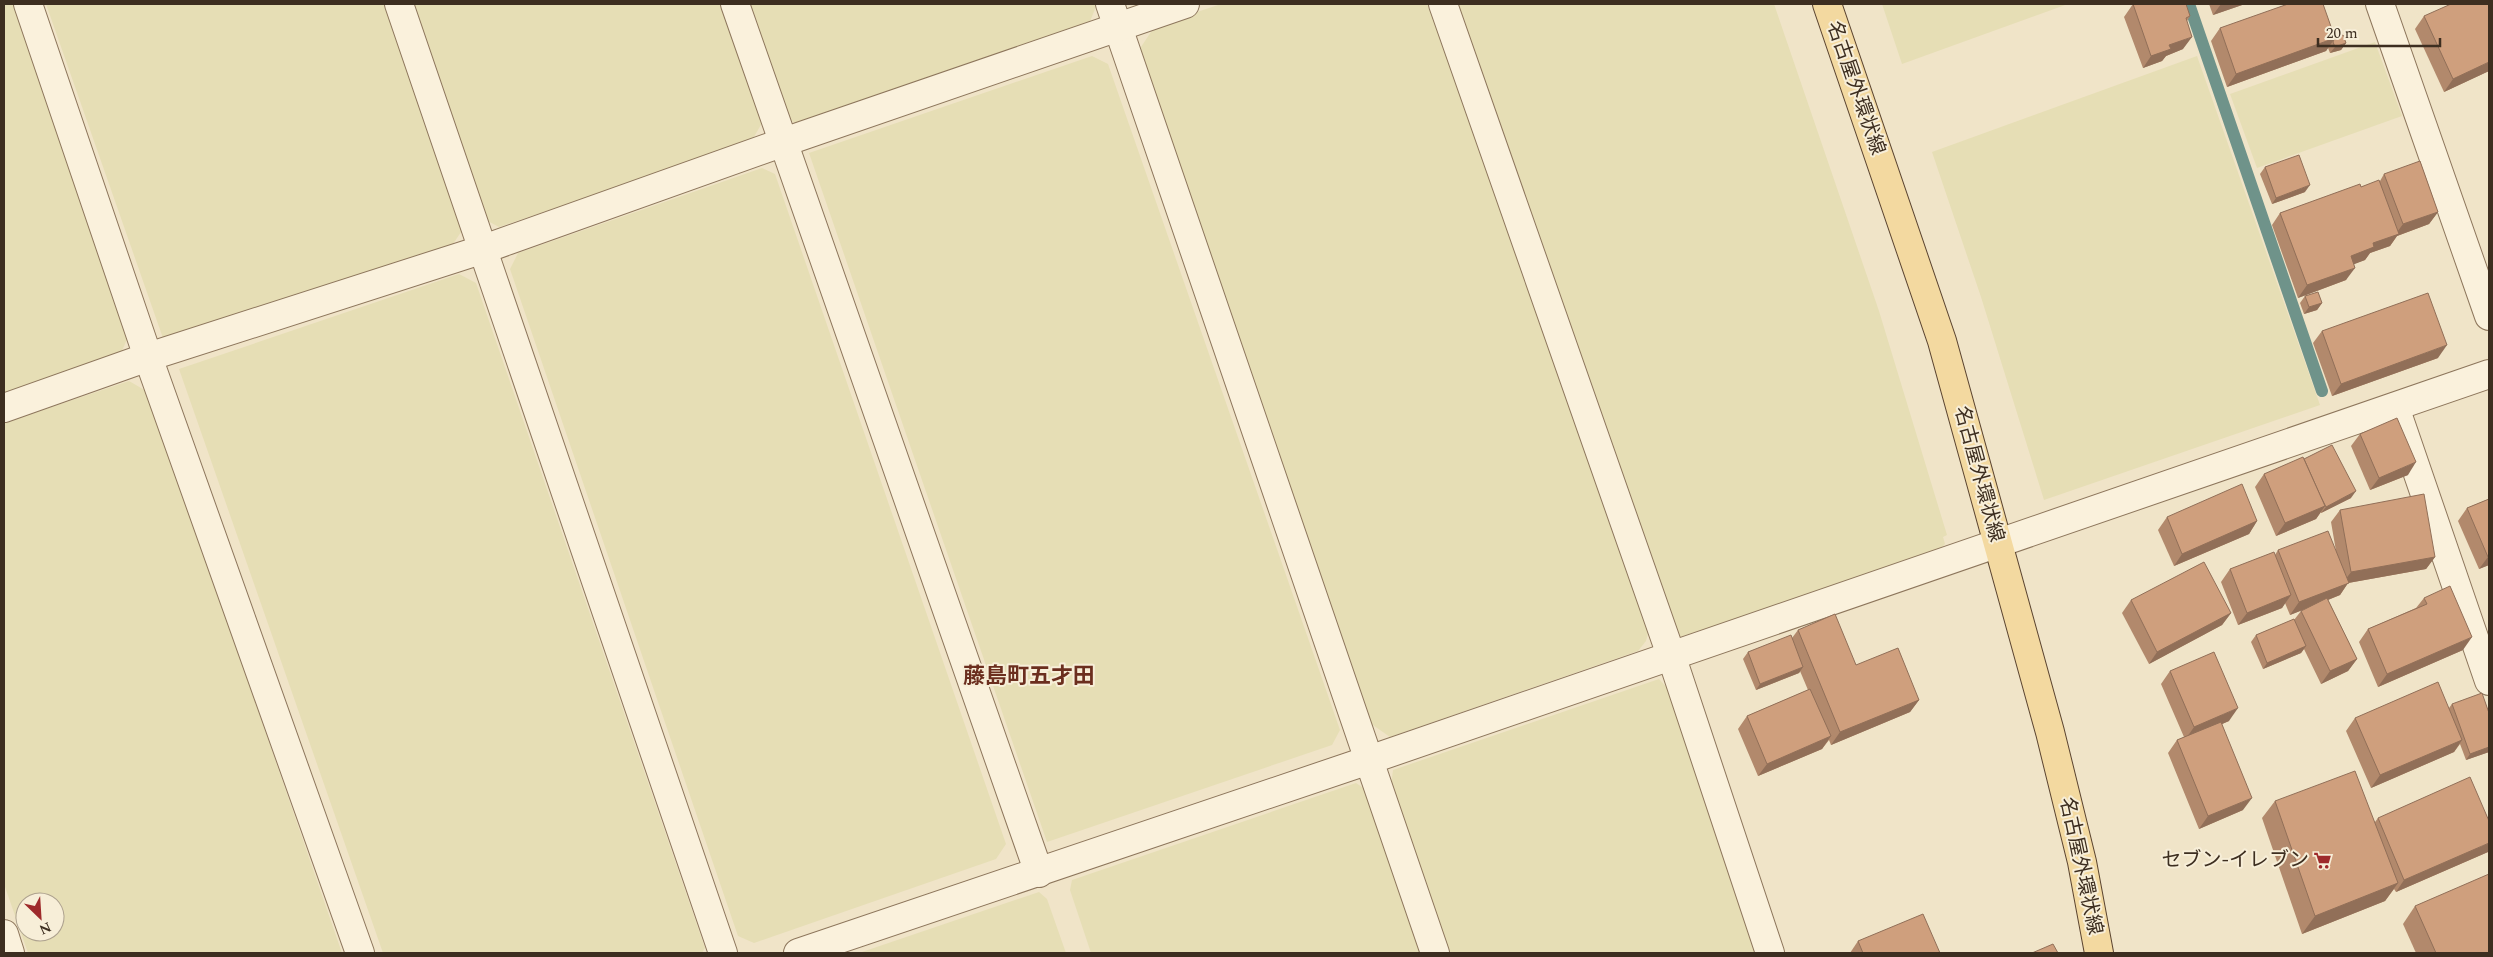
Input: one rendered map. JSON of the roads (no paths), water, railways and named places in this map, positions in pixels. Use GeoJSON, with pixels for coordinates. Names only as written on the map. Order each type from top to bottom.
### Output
{"type":"FeatureCollection","features":[{"type":"Feature","properties":{"kind":"main road","name":"名古屋外環状線"},"geometry":{"type":"LineString","coordinates":[[1827,4],[1942,341],[2057,760],[2082,862],[2100,953]]}},
{"type":"Feature","properties":{"kind":"street"},"geometry":{"type":"LineString","coordinates":[[28,4],[148,357],[360,953]]}},
{"type":"Feature","properties":{"kind":"street"},"geometry":{"type":"LineString","coordinates":[[400,4],[723,953]]}},
{"type":"Feature","properties":{"kind":"street"},"geometry":{"type":"LineString","coordinates":[[735,4],[1039,873]]}},
{"type":"Feature","properties":{"kind":"street"},"geometry":{"type":"LineString","coordinates":[[4,408],[148,357],[484,249],[784,142],[1114,15],[1185,4]]}},
{"type":"Feature","properties":{"kind":"street"},"geometry":{"type":"LineString","coordinates":[[1444,4],[1671,655],[1770,953]]}},
{"type":"Feature","properties":{"kind":"street"},"geometry":{"type":"LineString","coordinates":[[2380,4],[2489,316]]}},
{"type":"Feature","properties":{"kind":"street"},"geometry":{"type":"LineString","coordinates":[[1114,15],[1436,953]]}},
{"type":"Feature","properties":{"kind":"street"},"geometry":{"type":"LineString","coordinates":[[798,953],[1039,873],[1671,655],[1998,545],[2489,374]]}},
{"type":"Feature","properties":{"kind":"street"},"geometry":{"type":"LineString","coordinates":[[2395,407],[2489,681]]}},
{"type":"Feature","properties":{"kind":"street"},"geometry":{"type":"LineString","coordinates":[[4,934],[10,953]]}},
{"type":"Feature","properties":{"kind":"waterway"},"geometry":{"type":"LineString","coordinates":[[2189,4],[2322,391]]}},
{"type":"Feature","properties":{"kind":"place","name":"セブン-イレブン"},"geometry":{"type":"Point","coordinates":[2323,860]}},
{"type":"Feature","properties":{"kind":"district","name":"藤島町五才田"},"geometry":{"type":"Point","coordinates":[1029,676]}}]}
